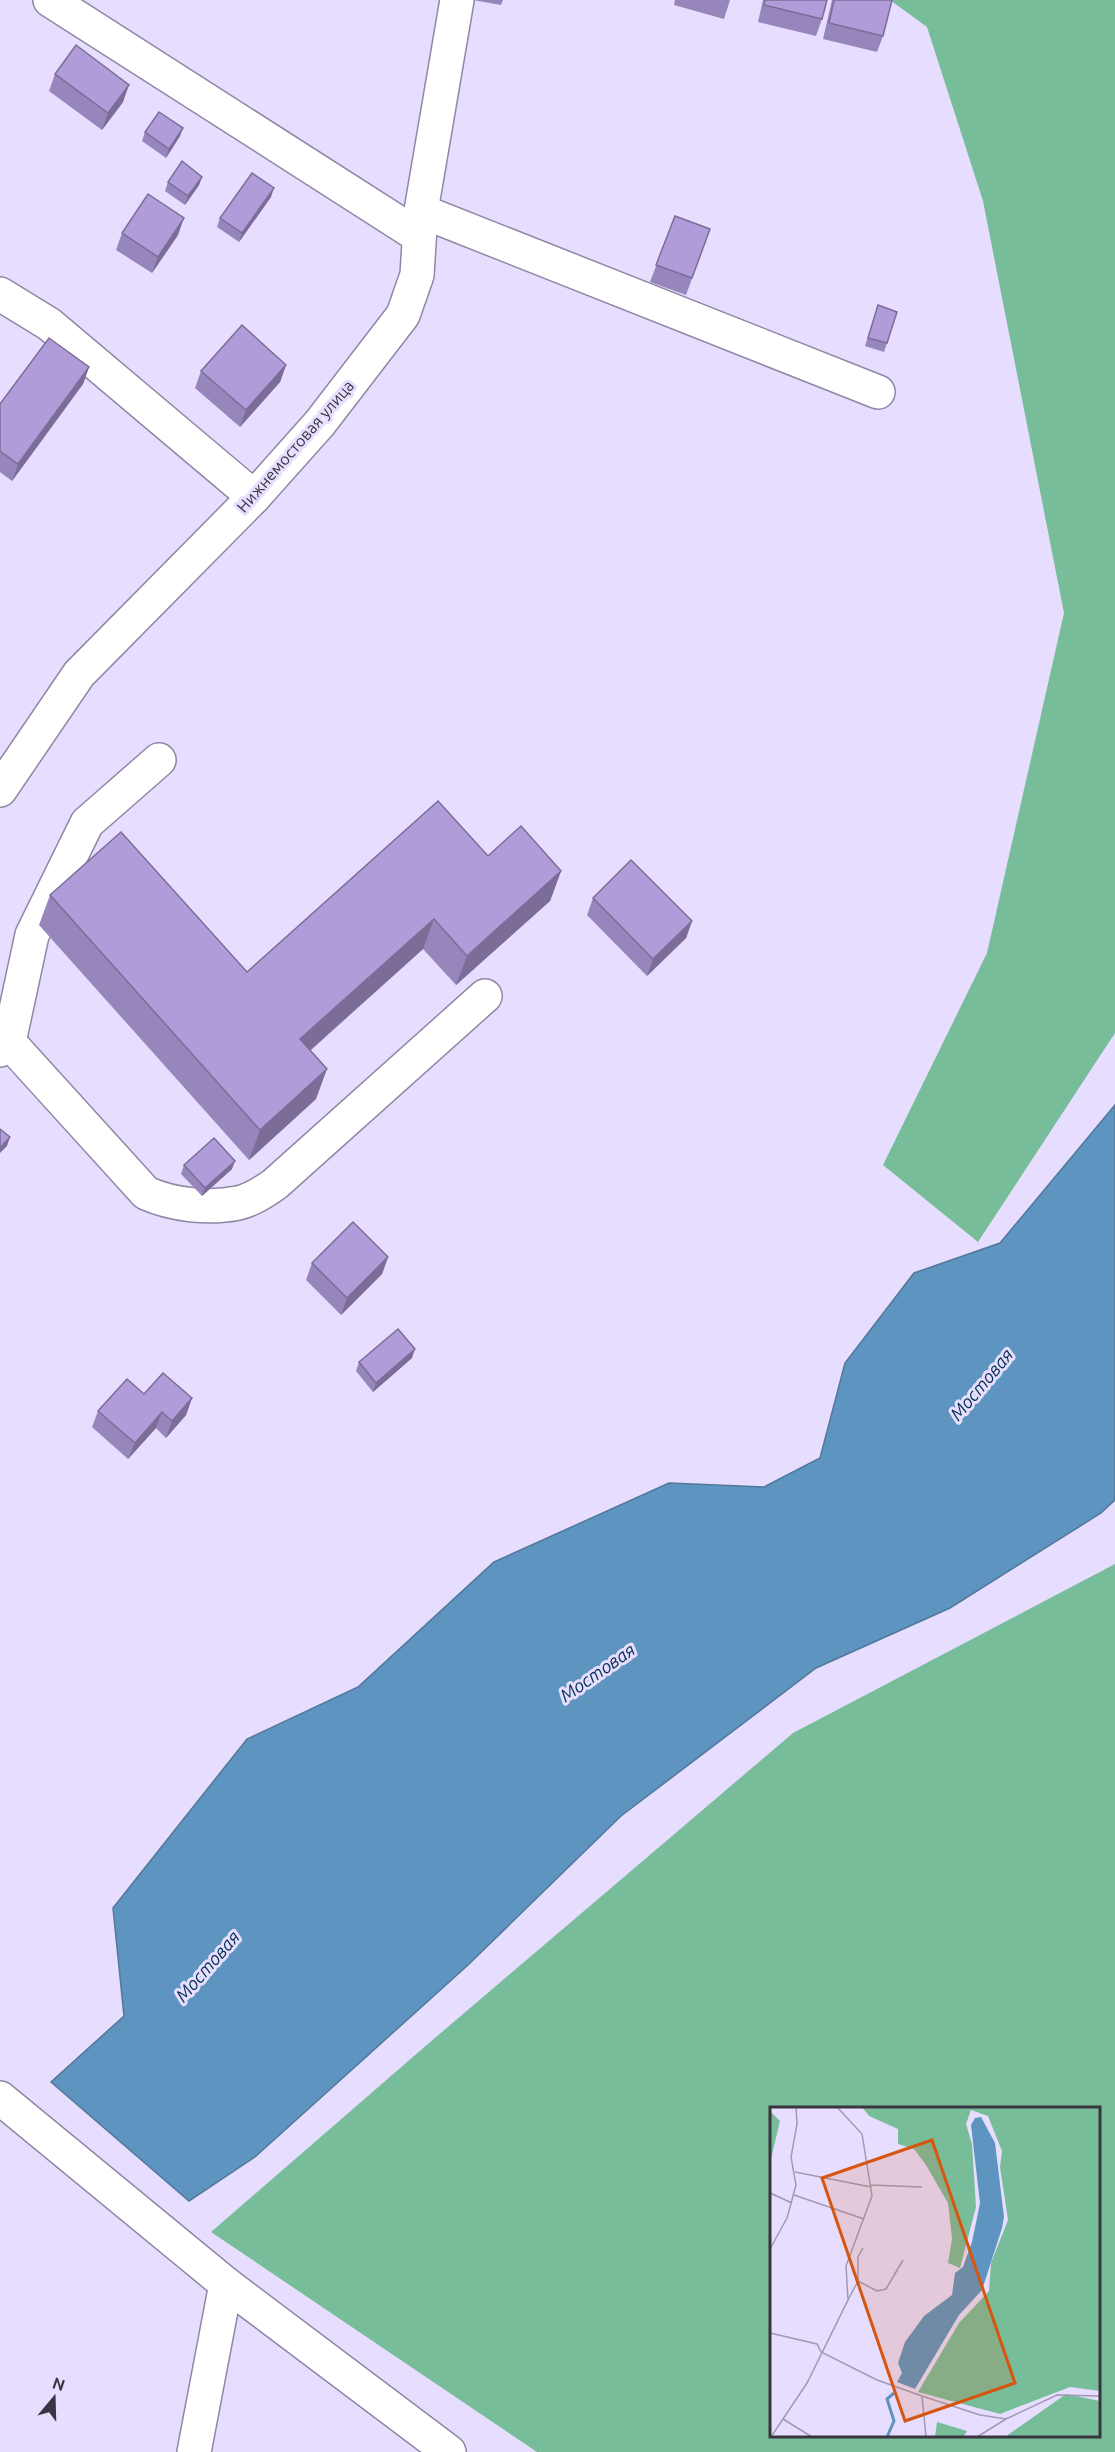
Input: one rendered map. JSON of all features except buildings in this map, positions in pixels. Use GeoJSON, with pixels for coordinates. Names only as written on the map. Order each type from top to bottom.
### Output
{"type":"FeatureCollection","features":[{"type":"Feature","properties":{"kind":"street"},"geometry":{"type":"LineString","coordinates":[[50,0],[420,224],[878,392]]}},
{"type":"Feature","properties":{"kind":"street","name":"Нижнемостовая улица"},"geometry":{"type":"LineString","coordinates":[[0,790],[79,674],[254,496],[320,423],[403,315],[417,275],[420,224],[457,0]]}},
{"type":"Feature","properties":{"kind":"street"},"geometry":{"type":"LineString","coordinates":[[0,294],[49,324],[254,496]]}},
{"type":"Feature","properties":{"kind":"street"},"geometry":{"type":"LineString","coordinates":[[159,760],[87,823],[32,935],[4,1046],[146,1193],[164,1201],[184,1203],[238,1203],[257,1197],[275,1184],[485,996]]}},
{"type":"Feature","properties":{"kind":"street"},"geometry":{"type":"LineString","coordinates":[[0,2098],[226,2284],[449,2452]]}},
{"type":"Feature","properties":{"kind":"street"},"geometry":{"type":"LineString","coordinates":[[194,2452],[226,2284]]}},
{"type":"Feature","properties":{"kind":"green space"},"geometry":{"type":"Polygon","coordinates":[[[890,0],[1115,0],[1115,1033],[978,1242],[883,1165],[987,953],[1064,613],[983,201],[927,27],[890,0]]]}},
{"type":"Feature","properties":{"kind":"green space"},"geometry":{"type":"Polygon","coordinates":[[[1115,1564],[1115,2452],[537,2452],[211,2232],[793,1733],[1115,1564]]]}},
{"type":"Feature","properties":{"kind":"water","name":"Мостовая"},"geometry":{"type":"Polygon","coordinates":[[[1115,1105],[1115,1500],[1101,1513],[950,1608],[816,1668],[621,1816],[468,1965],[255,2157],[189,2201],[51,2082],[124,2016],[113,1908],[247,1739],[358,1687],[494,1562],[669,1483],[764,1487],[820,1458],[845,1363],[914,1273],[1000,1243],[1115,1105]]]}}]}
